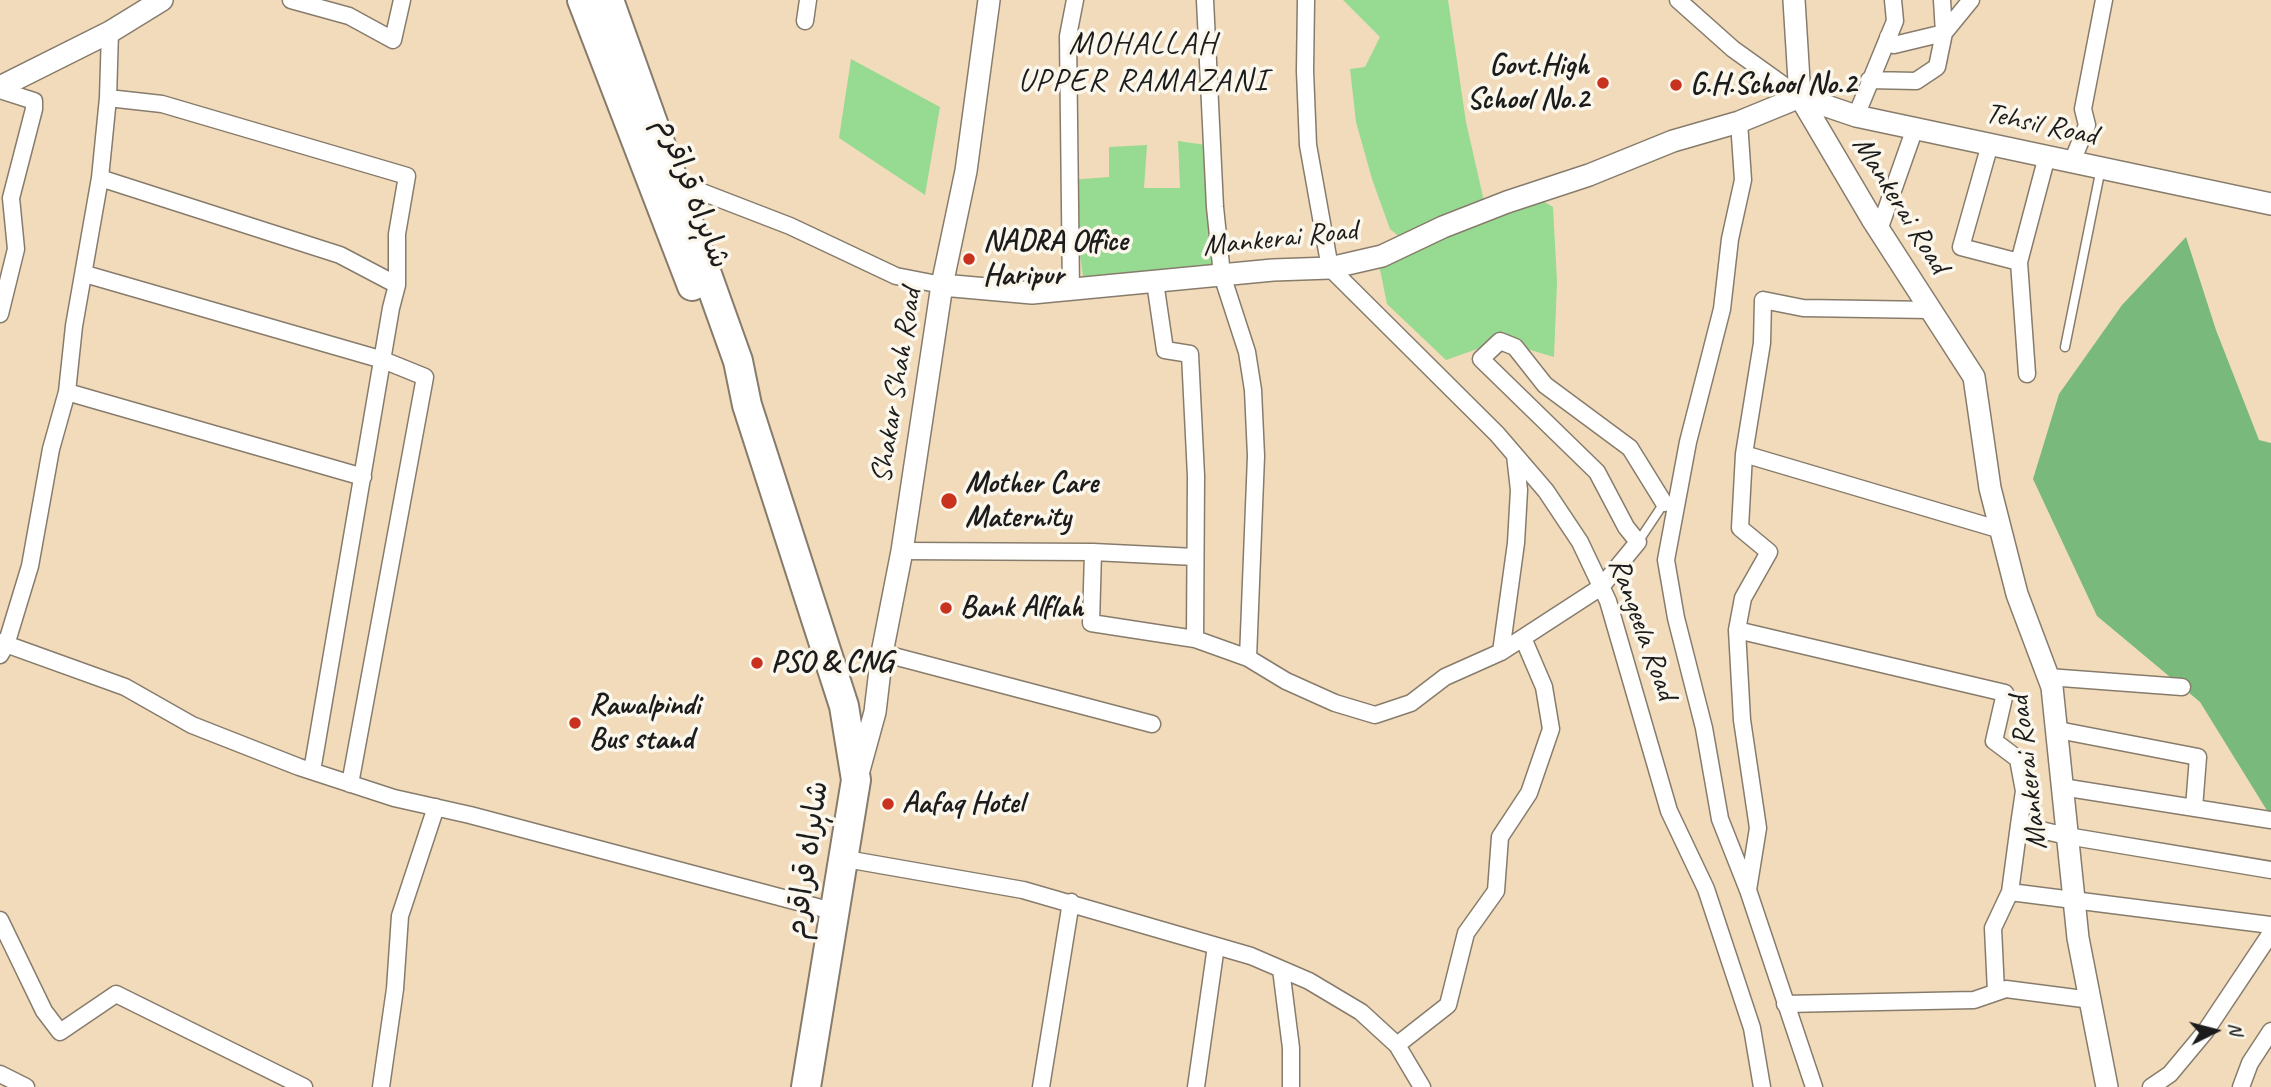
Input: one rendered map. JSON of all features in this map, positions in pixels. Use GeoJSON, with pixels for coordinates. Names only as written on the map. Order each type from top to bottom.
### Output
{"type":"FeatureCollection","features":[{"type":"Feature","properties":{"kind":"highway","name":"شاہراہ قراقرم"},"geometry":{"type":"LineString","coordinates":[[582,0],[723,369],[747,405]]}},
{"type":"Feature","properties":{"kind":"highway","name":"شاہراہ قراقرم"},"geometry":{"type":"LineString","coordinates":[[609,0],[738,361],[747,405],[844,706],[856,780],[846,859],[806,1087]]}},
{"type":"Feature","properties":{"kind":"street"},"geometry":{"type":"LineString","coordinates":[[0,88],[110,32],[163,0]]}},
{"type":"Feature","properties":{"kind":"street"},"geometry":{"type":"LineString","coordinates":[[291,0],[349,16],[393,40],[402,0]]}},
{"type":"Feature","properties":{"kind":"street"},"geometry":{"type":"LineString","coordinates":[[805,21],[808,0]]}},
{"type":"Feature","properties":{"kind":"street","name":"Shakar Shah Road"},"geometry":{"type":"LineString","coordinates":[[856,780],[875,712],[882,653],[902,551],[942,285],[966,171],[989,0]]}},
{"type":"Feature","properties":{"kind":"street"},"geometry":{"type":"LineString","coordinates":[[1071,291],[1068,36],[1075,0]]}},
{"type":"Feature","properties":{"kind":"street"},"geometry":{"type":"LineString","coordinates":[[1205,0],[1215,207],[1222,275],[1247,352],[1253,390],[1255,456],[1248,658]]}},
{"type":"Feature","properties":{"kind":"street"},"geometry":{"type":"LineString","coordinates":[[1306,0],[1308,145],[1330,268]]}},
{"type":"Feature","properties":{"kind":"street"},"geometry":{"type":"LineString","coordinates":[[1678,0],[1733,48],[1800,97]]}},
{"type":"Feature","properties":{"kind":"street"},"geometry":{"type":"LineString","coordinates":[[1794,0],[1800,97]]}},
{"type":"Feature","properties":{"kind":"street"},"geometry":{"type":"LineString","coordinates":[[1856,116],[1895,21],[1893,0]]}},
{"type":"Feature","properties":{"kind":"street"},"geometry":{"type":"LineString","coordinates":[[1869,80],[1916,81],[1937,67],[1944,33],[1942,0]]}},
{"type":"Feature","properties":{"kind":"street"},"geometry":{"type":"LineString","coordinates":[[1888,37],[1894,45],[1944,33],[1971,0]]}},
{"type":"Feature","properties":{"kind":"street"},"geometry":{"type":"LineString","coordinates":[[2072,162],[2087,125],[2083,109],[2104,0]]}},
{"type":"Feature","properties":{"kind":"street"},"geometry":{"type":"LineString","coordinates":[[110,32],[108,98],[100,178],[74,326],[67,392],[51,449],[30,566],[3,641],[125,687],[192,725],[350,784],[836,912]]}},
{"type":"Feature","properties":{"kind":"street"},"geometry":{"type":"LineString","coordinates":[[0,88],[34,101],[11,198],[16,249],[0,314]]}},
{"type":"Feature","properties":{"kind":"street","name":"Mankerai Road"},"geometry":{"type":"LineString","coordinates":[[942,285],[1032,293],[1330,268],[1382,256],[1443,227],[1507,202],[1589,175],[1673,141],[1739,122],[1800,97],[1879,230],[1974,377],[1990,488],[2017,594],[2048,677],[2058,730],[2074,900],[2107,1087]]}},
{"type":"Feature","properties":{"kind":"street","name":"Tehsil Road"},"geometry":{"type":"LineString","coordinates":[[1800,97],[1856,116],[2271,204]]}},
{"type":"Feature","properties":{"kind":"street"},"geometry":{"type":"LineString","coordinates":[[108,98],[162,104],[407,176],[397,233],[397,285],[312,771]]}},
{"type":"Feature","properties":{"kind":"street"},"geometry":{"type":"LineString","coordinates":[[1739,122],[1743,180],[1730,239],[1721,309],[1688,442],[1666,560],[1676,618],[1704,729],[1720,819],[1748,890],[1814,1087]]}},
{"type":"Feature","properties":{"kind":"street"},"geometry":{"type":"LineString","coordinates":[[1879,230],[1915,128]]}},
{"type":"Feature","properties":{"kind":"street"},"geometry":{"type":"LineString","coordinates":[[1990,144],[1961,247],[2019,262]]}},
{"type":"Feature","properties":{"kind":"street"},"geometry":{"type":"LineString","coordinates":[[2027,374],[2019,262],[2047,156]]}},
{"type":"Feature","properties":{"kind":"street"},"geometry":{"type":"LineString","coordinates":[[100,178],[340,255],[397,285]]}},
{"type":"Feature","properties":{"kind":"street"},"geometry":{"type":"LineString","coordinates":[[676,182],[790,226],[896,276],[942,285]]}},
{"type":"Feature","properties":{"kind":"street","name":"Rangeela Road"},"geometry":{"type":"LineString","coordinates":[[1330,268],[1515,455],[1546,491],[1580,542],[1608,601],[1669,811],[1706,889],[1734,972],[1752,1028],[1762,1087]]}},
{"type":"Feature","properties":{"kind":"street"},"geometry":{"type":"LineString","coordinates":[[85,274],[383,360],[425,377],[350,784]]}},
{"type":"Feature","properties":{"kind":"street"},"geometry":{"type":"LineString","coordinates":[[1155,282],[1164,350],[1190,354],[1196,476],[1195,639]]}},
{"type":"Feature","properties":{"kind":"street"},"geometry":{"type":"LineString","coordinates":[[1748,890],[1758,828],[1742,720],[1737,630],[1743,598],[1769,552],[1740,528],[1744,454],[1762,343],[1763,300],[1803,308],[1930,310]]}},
{"type":"Feature","properties":{"kind":"street"},"geometry":{"type":"LineString","coordinates":[[1093,552],[1091,623],[1195,639],[1248,658],[1286,681],[1335,703],[1375,715],[1411,703],[1445,677],[1501,652],[1601,587],[1638,542],[1626,527],[1597,472],[1481,359],[1500,341],[1515,347],[1545,385],[1630,448],[1664,503]]}},
{"type":"Feature","properties":{"kind":"street"},"geometry":{"type":"LineString","coordinates":[[67,392],[363,477]]}},
{"type":"Feature","properties":{"kind":"street"},"geometry":{"type":"LineString","coordinates":[[1744,454],[2001,530]]}},
{"type":"Feature","properties":{"kind":"street"},"geometry":{"type":"LineString","coordinates":[[1501,652],[1516,543],[1519,490],[1515,455]]}},
{"type":"Feature","properties":{"kind":"street"},"geometry":{"type":"LineString","coordinates":[[902,551],[1093,552],[1195,557]]}},
{"type":"Feature","properties":{"kind":"street"},"geometry":{"type":"LineString","coordinates":[[1737,630],[2005,693],[1994,741],[2018,759],[2024,791],[2010,891],[1993,928],[1996,992]]}},
{"type":"Feature","properties":{"kind":"street"},"geometry":{"type":"LineString","coordinates":[[1397,1045],[1448,1005],[1466,933],[1496,891],[1500,837],[1528,793],[1550,729],[1544,687],[1523,638]]}},
{"type":"Feature","properties":{"kind":"street"},"geometry":{"type":"LineString","coordinates":[[882,653],[1152,724]]}},
{"type":"Feature","properties":{"kind":"street"},"geometry":{"type":"LineString","coordinates":[[2048,677],[2182,687]]}},
{"type":"Feature","properties":{"kind":"street"},"geometry":{"type":"LineString","coordinates":[[2058,730],[2198,757],[2194,808]]}},
{"type":"Feature","properties":{"kind":"street"},"geometry":{"type":"LineString","coordinates":[[2062,787],[2271,820]]}},
{"type":"Feature","properties":{"kind":"street"},"geometry":{"type":"LineString","coordinates":[[381,1087],[395,989],[400,916],[436,807]]}},
{"type":"Feature","properties":{"kind":"street"},"geometry":{"type":"LineString","coordinates":[[2019,825],[2067,836],[2271,870]]}},
{"type":"Feature","properties":{"kind":"street"},"geometry":{"type":"LineString","coordinates":[[846,859],[1023,890],[1071,902],[1216,946],[1281,969],[1309,981],[1361,1012],[1397,1045],[1422,1087]]}},
{"type":"Feature","properties":{"kind":"street"},"geometry":{"type":"LineString","coordinates":[[2010,891],[2271,925]]}},
{"type":"Feature","properties":{"kind":"street"},"geometry":{"type":"LineString","coordinates":[[1041,1087],[1071,902]]}},
{"type":"Feature","properties":{"kind":"street"},"geometry":{"type":"LineString","coordinates":[[0,920],[44,1012],[60,1032],[116,994],[304,1087]]}},
{"type":"Feature","properties":{"kind":"street"},"geometry":{"type":"LineString","coordinates":[[2151,1087],[2170,1074],[2205,1031],[2271,933]]}},
{"type":"Feature","properties":{"kind":"street"},"geometry":{"type":"LineString","coordinates":[[1196,1087],[1216,946]]}},
{"type":"Feature","properties":{"kind":"street"},"geometry":{"type":"LineString","coordinates":[[1281,969],[1291,1048],[1291,1087]]}},
{"type":"Feature","properties":{"kind":"street"},"geometry":{"type":"LineString","coordinates":[[1785,1004],[1974,1000],[2006,989],[2091,1000]]}},
{"type":"Feature","properties":{"kind":"street"},"geometry":{"type":"LineString","coordinates":[[2241,1087],[2250,1063],[2271,1031]]}},
{"type":"Feature","properties":{"kind":"street"},"geometry":{"type":"LineString","coordinates":[[0,1074],[26,1087]]}},
{"type":"Feature","properties":{"kind":"lane"},"geometry":{"type":"LineString","coordinates":[[2065,347],[2101,168]]}},
{"type":"Feature","properties":{"kind":"lane"},"geometry":{"type":"LineString","coordinates":[[1638,542],[1664,503]]}},
{"type":"Feature","properties":{"kind":"green space"},"geometry":{"type":"Polygon","coordinates":[[[1343,0],[1448,0],[1466,122],[1486,210],[1531,194],[1553,207],[1557,282],[1554,357],[1500,341],[1446,360],[1387,304],[1378,260],[1408,244],[1390,229],[1372,179],[1356,122],[1350,69],[1365,67],[1380,37],[1343,0]]]}},
{"type":"Feature","properties":{"kind":"green space"},"geometry":{"type":"Polygon","coordinates":[[[851,59],[940,107],[925,195],[839,138],[851,59]]]}},
{"type":"Feature","properties":{"kind":"green space"},"geometry":{"type":"Polygon","coordinates":[[[1178,141],[1213,146],[1222,275],[1085,290],[1069,180],[1109,177],[1109,147],[1147,145],[1144,188],[1180,188],[1178,141]]]}},
{"type":"Feature","properties":{"kind":"green space"},"geometry":{"type":"Polygon","coordinates":[[[2186,237],[2216,330],[2259,440],[2271,443],[2271,817],[2200,702],[2097,616],[2033,479],[2059,394],[2122,305],[2186,237]]]}},
{"type":"Feature","properties":{"kind":"place","name":"Govt.High School No.2"},"geometry":{"type":"Point","coordinates":[1603,83]}},
{"type":"Feature","properties":{"kind":"place","name":"G.H.School No.2"},"geometry":{"type":"Point","coordinates":[1676,85]}},
{"type":"Feature","properties":{"kind":"place","name":"NADRA Office Haripur"},"geometry":{"type":"Point","coordinates":[969,259]}},
{"type":"Feature","properties":{"kind":"place","name":"Mother Care Maternity"},"geometry":{"type":"Point","coordinates":[949,501]}},
{"type":"Feature","properties":{"kind":"place","name":"Bank Alflah"},"geometry":{"type":"Point","coordinates":[946,608]}},
{"type":"Feature","properties":{"kind":"place","name":"PSO & CNG"},"geometry":{"type":"Point","coordinates":[757,663]}},
{"type":"Feature","properties":{"kind":"place","name":"Rawalpindi Bus stand"},"geometry":{"type":"Point","coordinates":[575,723]}},
{"type":"Feature","properties":{"kind":"place","name":"Aafaq Hotel"},"geometry":{"type":"Point","coordinates":[888,804]}},
{"type":"Feature","properties":{"kind":"district","name":"MOHALLAH UPPER RAMAZANI"},"geometry":{"type":"Point","coordinates":[1143,64]}}]}
